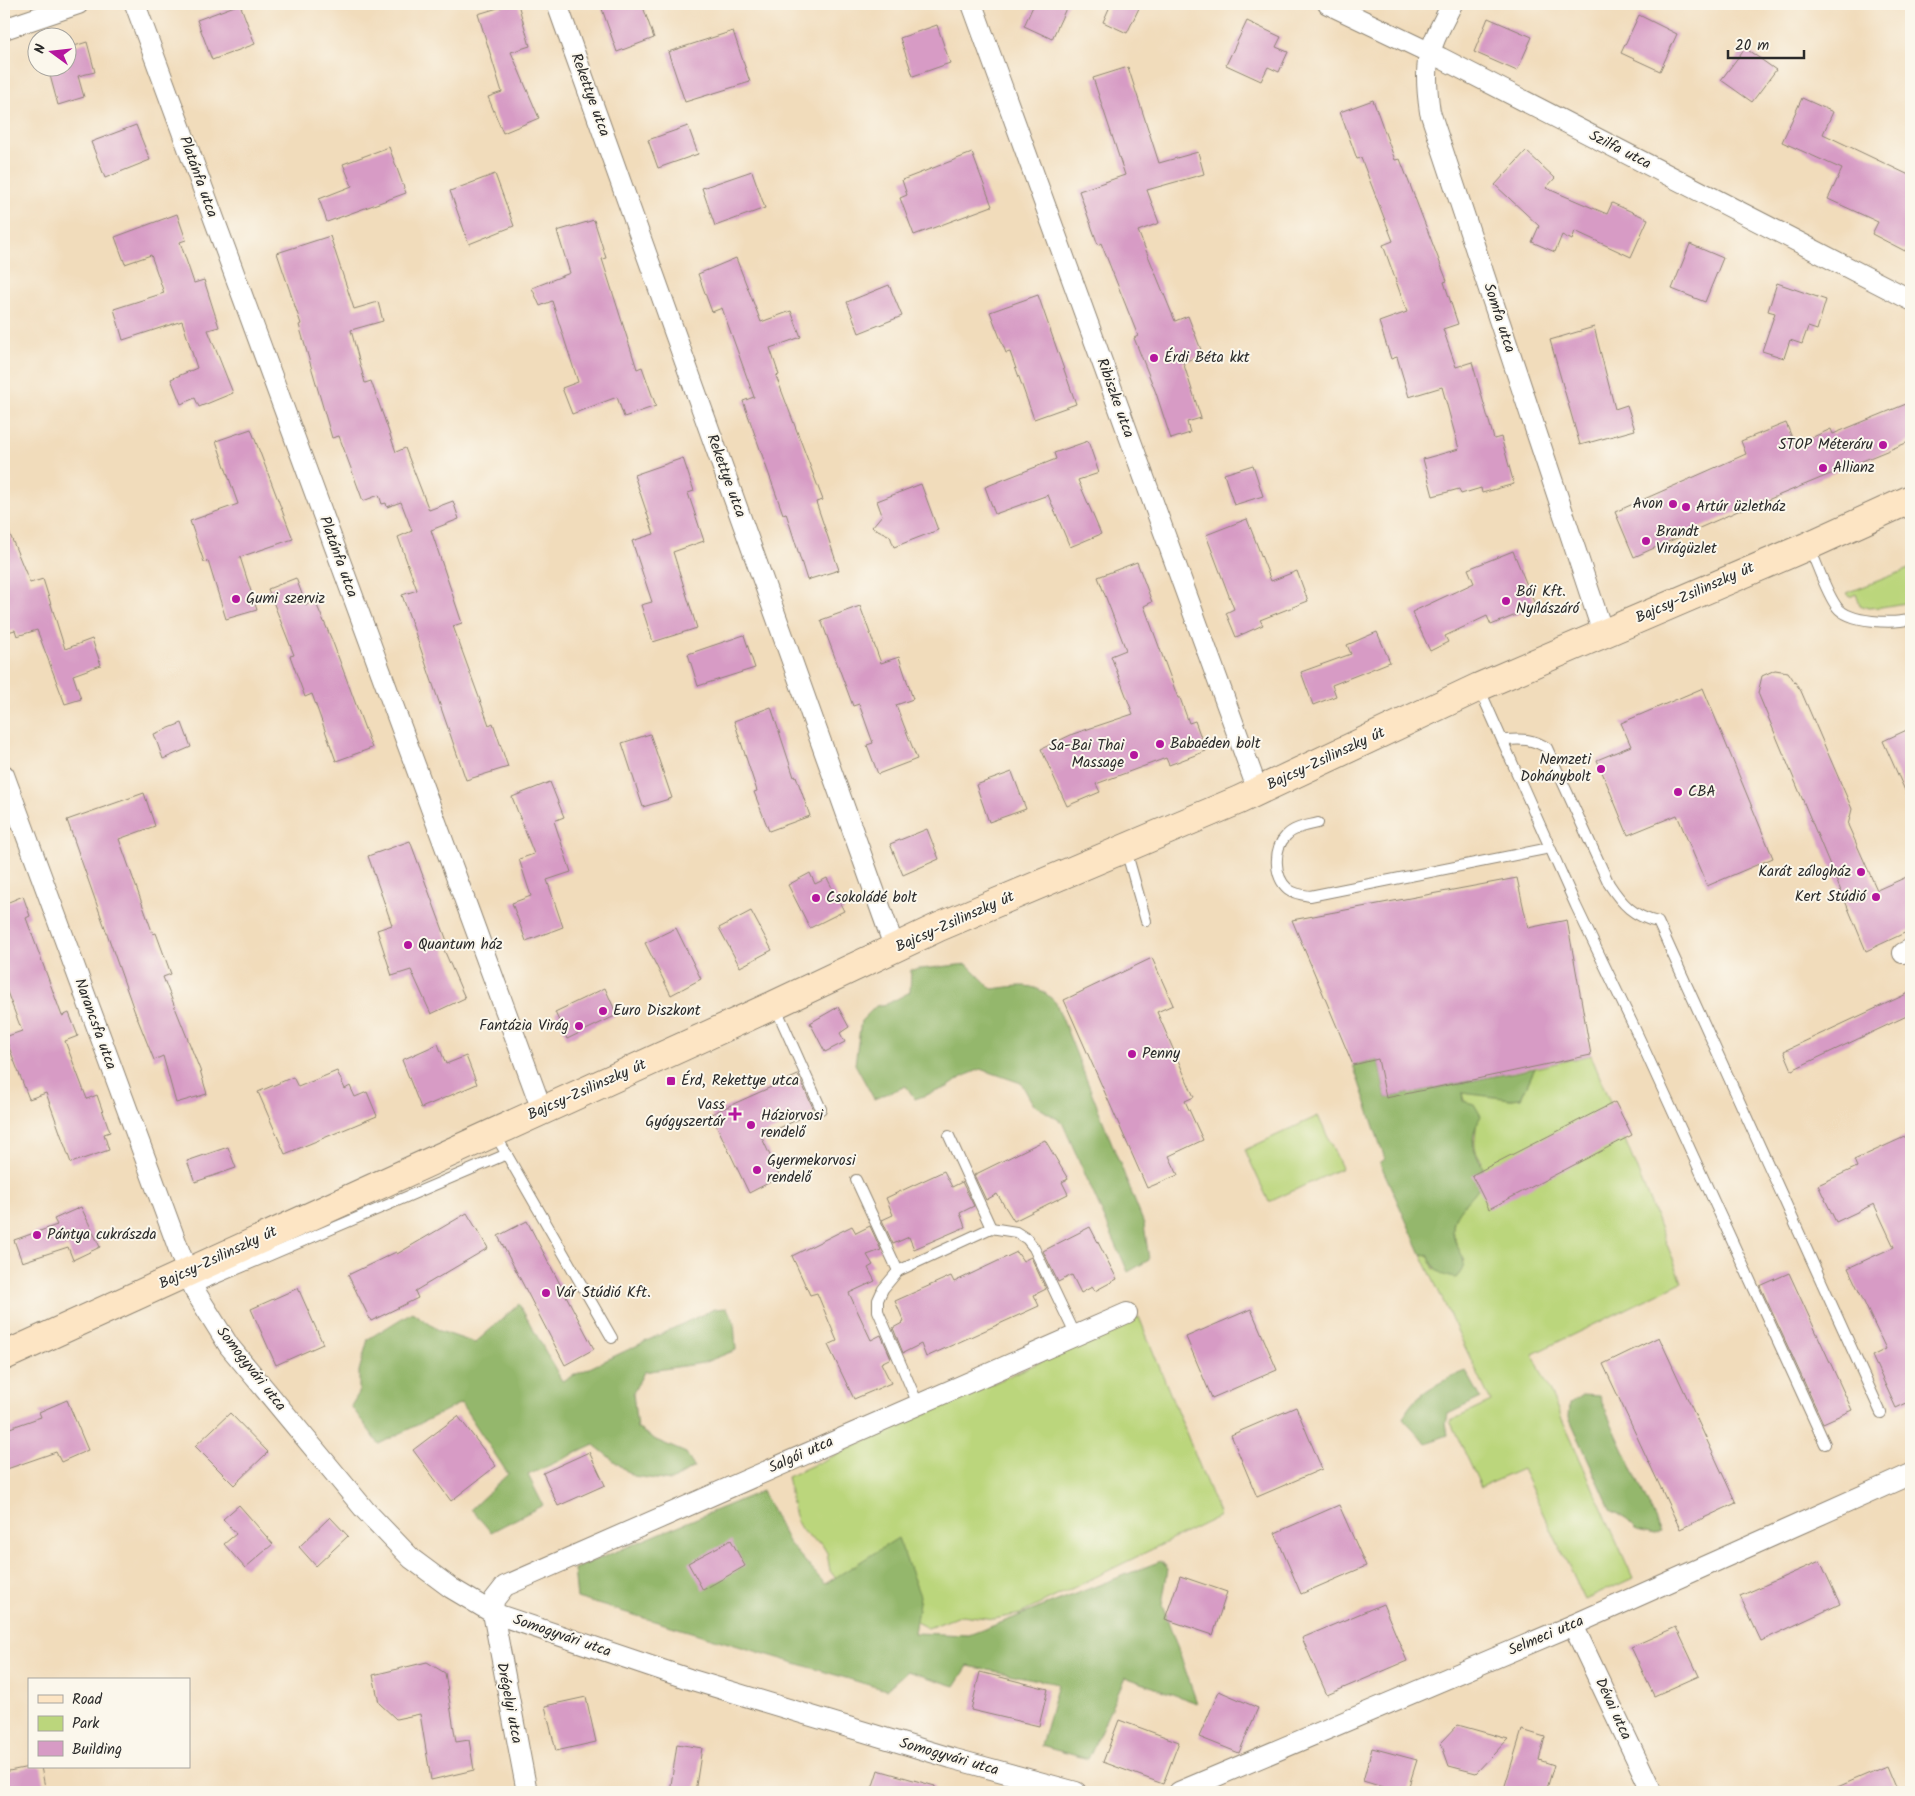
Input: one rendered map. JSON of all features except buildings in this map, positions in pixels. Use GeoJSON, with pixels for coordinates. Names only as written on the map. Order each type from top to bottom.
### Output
{"type":"FeatureCollection","features":[{"type":"Feature","properties":{"kind":"main road","name":"Bajcsy-Zsilinszky út"},"geometry":{"type":"LineString","coordinates":[[4,1356],[190,1280],[500,1143],[542,1110],[965,916],[1258,791],[1479,687],[1808,546],[1911,499]]}},
{"type":"Feature","properties":{"kind":"street"},"geometry":{"type":"LineString","coordinates":[[4,29],[78,4]]}},
{"type":"Feature","properties":{"kind":"street","name":"Platánfa utca"},"geometry":{"type":"LineString","coordinates":[[135,4],[542,1110]]}},
{"type":"Feature","properties":{"kind":"street","name":"Rekettye utca"},"geometry":{"type":"LineString","coordinates":[[558,4],[895,949]]}},
{"type":"Feature","properties":{"kind":"street","name":"Ribiszke utca"},"geometry":{"type":"LineString","coordinates":[[972,4],[1258,791]]}},
{"type":"Feature","properties":{"kind":"street","name":"Szilfa utca"},"geometry":{"type":"LineString","coordinates":[[1328,4],[1428,52],[1911,300]]}},
{"type":"Feature","properties":{"kind":"street","name":"Somfa utca"},"geometry":{"type":"LineString","coordinates":[[1452,4],[1428,52],[1425,79],[1430,112],[1603,633]]}},
{"type":"Feature","properties":{"kind":"street","name":"Narancsfa utca"},"geometry":{"type":"LineString","coordinates":[[4,775],[190,1280]]}},
{"type":"Feature","properties":{"kind":"street","name":"Somogyvári utca"},"geometry":{"type":"LineString","coordinates":[[190,1280],[229,1346],[365,1510],[412,1559],[451,1588],[494,1613],[690,1679],[951,1758],[1076,1792]]}},
{"type":"Feature","properties":{"kind":"street","name":"Salgói utca"},"geometry":{"type":"LineString","coordinates":[[494,1613],[494,1600],[505,1586],[1126,1313]]}},
{"type":"Feature","properties":{"kind":"street","name":"Selmeci utca"},"geometry":{"type":"LineString","coordinates":[[1179,1792],[1573,1625],[1911,1474]]}},
{"type":"Feature","properties":{"kind":"street","name":"Drégelyi utca"},"geometry":{"type":"LineString","coordinates":[[494,1613],[527,1792]]}},
{"type":"Feature","properties":{"kind":"street","name":"Dévai utca"},"geometry":{"type":"LineString","coordinates":[[1573,1625],[1652,1792]]}},
{"type":"Feature","properties":{"kind":"lane"},"geometry":{"type":"LineString","coordinates":[[1808,546],[1838,608],[1854,616],[1876,622],[1900,622],[1911,619]]}},
{"type":"Feature","properties":{"kind":"lane"},"geometry":{"type":"LineString","coordinates":[[1479,687],[1550,848],[1825,1444]]}},
{"type":"Feature","properties":{"kind":"lane"},"geometry":{"type":"LineString","coordinates":[[1504,740],[1524,738],[1537,741],[1547,748],[1617,896],[1631,912],[1645,919],[1658,922],[1881,1413]]}},
{"type":"Feature","properties":{"kind":"lane"},"geometry":{"type":"LineString","coordinates":[[1318,823],[1295,829],[1285,836],[1279,848],[1276,862],[1281,878],[1288,889],[1301,895],[1310,896],[1550,848]]}},
{"type":"Feature","properties":{"kind":"lane"},"geometry":{"type":"LineString","coordinates":[[1125,849],[1146,921]]}},
{"type":"Feature","properties":{"kind":"lane"},"geometry":{"type":"LineString","coordinates":[[774,1005],[820,1110]]}},
{"type":"Feature","properties":{"kind":"lane"},"geometry":{"type":"LineString","coordinates":[[949,1136],[991,1228]]}},
{"type":"Feature","properties":{"kind":"lane"},"geometry":{"type":"LineString","coordinates":[[500,1143],[612,1338]]}},
{"type":"Feature","properties":{"kind":"lane"},"geometry":{"type":"LineString","coordinates":[[856,1180],[898,1271]]}},
{"type":"Feature","properties":{"kind":"lane"},"geometry":{"type":"LineString","coordinates":[[918,1404],[878,1311],[878,1300],[882,1289],[898,1271],[991,1228],[1016,1232],[1030,1243],[1075,1334]]}},
{"type":"Feature","properties":{"kind":"green space"},"geometry":{"type":"Polygon","coordinates":[[[1911,568],[1911,602],[1868,608],[1860,605],[1856,594],[1850,597],[1847,593],[1911,568]]]}},
{"type":"Feature","properties":{"kind":"green space"},"geometry":{"type":"Polygon","coordinates":[[[967,964],[992,989],[1027,986],[1041,991],[1056,1003],[1144,1224],[1149,1260],[1128,1272],[1062,1122],[1033,1104],[1021,1083],[981,1069],[962,1077],[948,1087],[915,1099],[906,1086],[874,1099],[855,1064],[861,1021],[876,1006],[887,1004],[910,992],[911,970],[967,964]]]}},
{"type":"Feature","properties":{"kind":"green space"},"geometry":{"type":"Polygon","coordinates":[[[1591,1055],[1682,1282],[1533,1354],[1633,1578],[1585,1600],[1522,1469],[1481,1487],[1450,1421],[1491,1402],[1421,1254],[1428,1255],[1434,1269],[1465,1261],[1452,1231],[1456,1214],[1475,1192],[1482,1161],[1475,1148],[1476,1126],[1474,1118],[1464,1101],[1462,1092],[1511,1099],[1521,1098],[1535,1068],[1591,1055]]]}},
{"type":"Feature","properties":{"kind":"green space"},"geometry":{"type":"Polygon","coordinates":[[[1378,1059],[1386,1098],[1535,1068],[1521,1098],[1511,1099],[1462,1093],[1463,1101],[1474,1104],[1481,1116],[1475,1129],[1473,1144],[1482,1165],[1483,1174],[1477,1189],[1457,1214],[1454,1222],[1454,1238],[1462,1255],[1464,1265],[1456,1278],[1442,1274],[1435,1268],[1428,1255],[1421,1254],[1380,1163],[1385,1159],[1353,1065],[1378,1059]]]}},
{"type":"Feature","properties":{"kind":"green space"},"geometry":{"type":"Polygon","coordinates":[[[1318,1116],[1342,1168],[1269,1202],[1245,1150],[1318,1116]]]}},
{"type":"Feature","properties":{"kind":"green space"},"geometry":{"type":"Polygon","coordinates":[[[519,1304],[562,1381],[714,1309],[727,1308],[734,1322],[736,1350],[703,1363],[644,1372],[633,1393],[637,1428],[656,1440],[686,1453],[694,1467],[671,1481],[633,1476],[594,1445],[528,1475],[543,1505],[491,1532],[471,1509],[508,1474],[461,1403],[379,1444],[351,1406],[359,1393],[359,1371],[368,1339],[412,1312],[440,1331],[475,1343],[519,1304]]]}},
{"type":"Feature","properties":{"kind":"green space"},"geometry":{"type":"Polygon","coordinates":[[[1139,1317],[1220,1516],[1020,1614],[994,1619],[962,1615],[928,1628],[841,1585],[830,1571],[827,1553],[821,1543],[811,1539],[804,1533],[795,1517],[787,1477],[1139,1317]]]}},
{"type":"Feature","properties":{"kind":"green space"},"geometry":{"type":"Polygon","coordinates":[[[1466,1371],[1481,1398],[1448,1414],[1446,1424],[1448,1435],[1426,1443],[1403,1418],[1408,1409],[1414,1401],[1429,1389],[1466,1371]]]}},
{"type":"Feature","properties":{"kind":"green space"},"geometry":{"type":"Polygon","coordinates":[[[1582,1395],[1599,1396],[1661,1532],[1654,1534],[1637,1530],[1627,1520],[1611,1510],[1569,1417],[1570,1403],[1582,1395]]]}},
{"type":"Feature","properties":{"kind":"green space"},"geometry":{"type":"Polygon","coordinates":[[[762,1491],[788,1542],[825,1584],[898,1538],[920,1596],[914,1633],[969,1635],[1161,1561],[1168,1569],[1162,1604],[1197,1703],[1125,1677],[1088,1759],[1041,1746],[1058,1684],[968,1666],[955,1686],[907,1671],[886,1690],[577,1598],[574,1569],[762,1491]]]}},
{"type":"Feature","properties":{"kind":"place","name":"Érdi Béta kkt"},"geometry":{"type":"Point","coordinates":[1154,358]}},
{"type":"Feature","properties":{"kind":"place","name":"STOP Méteráru"},"geometry":{"type":"Point","coordinates":[1883,445]}},
{"type":"Feature","properties":{"kind":"place","name":"Allianz"},"geometry":{"type":"Point","coordinates":[1823,468]}},
{"type":"Feature","properties":{"kind":"place","name":"Avon"},"geometry":{"type":"Point","coordinates":[1673,504]}},
{"type":"Feature","properties":{"kind":"place","name":"Artúr üzletház"},"geometry":{"type":"Point","coordinates":[1686,507]}},
{"type":"Feature","properties":{"kind":"place","name":"Brandt Virágüzlet"},"geometry":{"type":"Point","coordinates":[1646,541]}},
{"type":"Feature","properties":{"kind":"place","name":"Gumi szerviz"},"geometry":{"type":"Point","coordinates":[236,599]}},
{"type":"Feature","properties":{"kind":"place","name":"Bói Kft. Nyílászáró"},"geometry":{"type":"Point","coordinates":[1506,601]}},
{"type":"Feature","properties":{"kind":"place","name":"Babaéden bolt"},"geometry":{"type":"Point","coordinates":[1160,744]}},
{"type":"Feature","properties":{"kind":"place","name":"Sa-Bai Thai Massage"},"geometry":{"type":"Point","coordinates":[1134,755]}},
{"type":"Feature","properties":{"kind":"place","name":"Nemzeti Dohánybolt"},"geometry":{"type":"Point","coordinates":[1601,769]}},
{"type":"Feature","properties":{"kind":"place","name":"CBA"},"geometry":{"type":"Point","coordinates":[1678,792]}},
{"type":"Feature","properties":{"kind":"place","name":"Karát zálogház"},"geometry":{"type":"Point","coordinates":[1861,872]}},
{"type":"Feature","properties":{"kind":"place","name":"Kert Stúdió"},"geometry":{"type":"Point","coordinates":[1876,897]}},
{"type":"Feature","properties":{"kind":"place","name":"Csokoládé bolt"},"geometry":{"type":"Point","coordinates":[816,898]}},
{"type":"Feature","properties":{"kind":"place","name":"Quantum ház"},"geometry":{"type":"Point","coordinates":[408,945]}},
{"type":"Feature","properties":{"kind":"place","name":"Euro Diszkont"},"geometry":{"type":"Point","coordinates":[603,1011]}},
{"type":"Feature","properties":{"kind":"place","name":"Fantázia Virág"},"geometry":{"type":"Point","coordinates":[579,1026]}},
{"type":"Feature","properties":{"kind":"place","name":"Penny"},"geometry":{"type":"Point","coordinates":[1132,1054]}},
{"type":"Feature","properties":{"kind":"place","name":"Érd, Rekettye utca"},"geometry":{"type":"Point","coordinates":[671,1081]}},
{"type":"Feature","properties":{"kind":"place","name":"Vass Gyógyszertár"},"geometry":{"type":"Point","coordinates":[735,1114]}},
{"type":"Feature","properties":{"kind":"place","name":"Háziorvosi rendelő"},"geometry":{"type":"Point","coordinates":[751,1125]}},
{"type":"Feature","properties":{"kind":"place","name":"Gyermekorvosi rendelő"},"geometry":{"type":"Point","coordinates":[757,1170]}},
{"type":"Feature","properties":{"kind":"place","name":"Pántya cukrászda"},"geometry":{"type":"Point","coordinates":[37,1235]}},
{"type":"Feature","properties":{"kind":"place","name":"Vár Stúdió Kft."},"geometry":{"type":"Point","coordinates":[546,1293]}}]}
